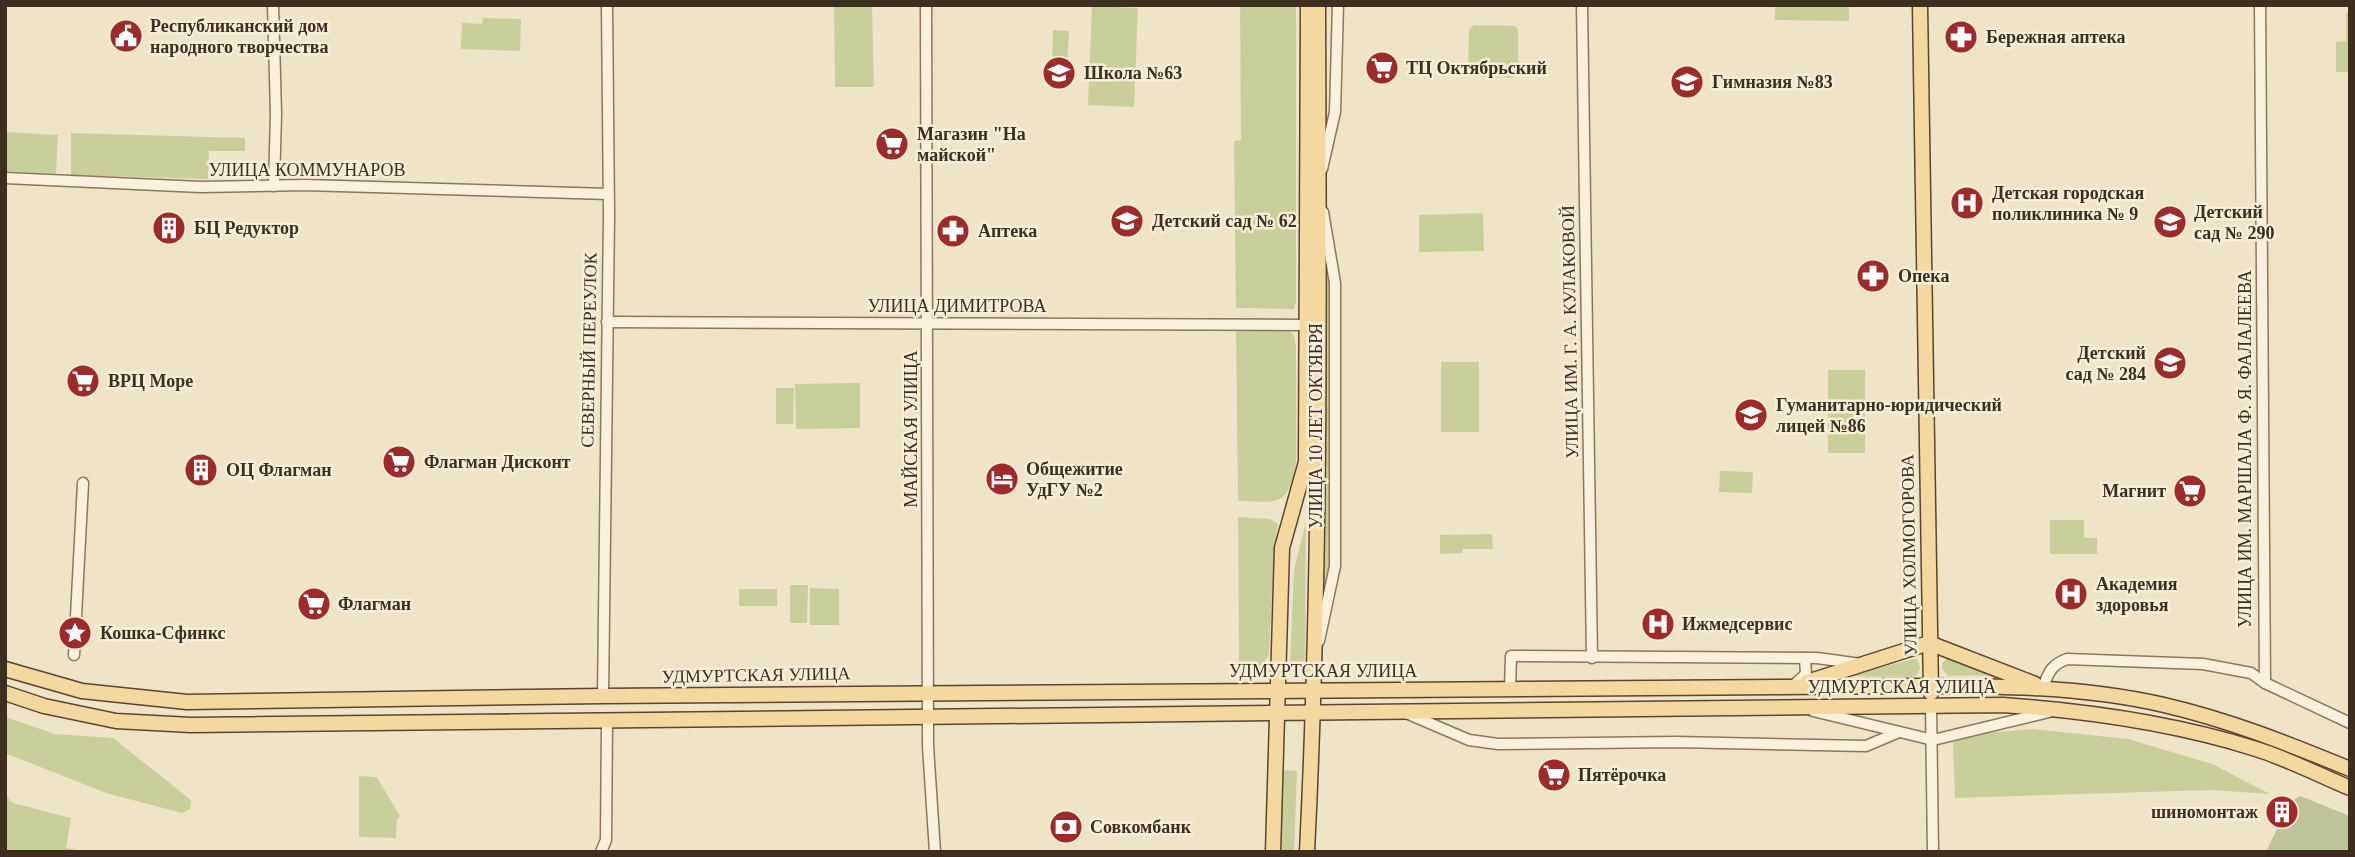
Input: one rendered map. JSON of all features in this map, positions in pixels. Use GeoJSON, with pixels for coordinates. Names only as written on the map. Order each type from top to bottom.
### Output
{"type":"FeatureCollection","features":[{"type":"Feature","properties":{"kind":"main road","name":"УЛИЦА 10 ЛЕТ ОКТЯБРЯ"},"geometry":{"type":"LineString","coordinates":[[1307,852],[1314,712],[1318,501],[1308,5]]}},
{"type":"Feature","properties":{"kind":"main road","name":"УЛИЦА 10 ЛЕТ ОКТЯБРЯ"},"geometry":{"type":"LineString","coordinates":[[1273,852],[1282,548],[1306,462],[1319,184],[1318,5]]}},
{"type":"Feature","properties":{"kind":"main road","name":"УЛИЦА ХОЛМОГОРОВА"},"geometry":{"type":"LineString","coordinates":[[1920,5],[1931,705]]}},
{"type":"Feature","properties":{"kind":"main road"},"geometry":{"type":"LineString","coordinates":[[1792,687],[1929,643],[2043,687]]}},
{"type":"Feature","properties":{"kind":"main road","name":"УДМУРТСКАЯ УЛИЦА"},"geometry":{"type":"LineString","coordinates":[[5,669],[82,691],[187,702],[875,693],[2043,687],[2162,704],[2266,735],[2350,769]]}},
{"type":"Feature","properties":{"kind":"main road","name":"УДМУРТСКАЯ УЛИЦА"},"geometry":{"type":"LineString","coordinates":[[5,693],[44,706],[116,721],[191,725],[2003,705],[2061,709],[2131,719],[2235,743],[2258,749],[2350,788]]}},
{"type":"Feature","properties":{"kind":"main road"},"geometry":{"type":"LineString","coordinates":[[875,693],[882,699],[883,705],[883,711],[877,717]]}},
{"type":"Feature","properties":{"kind":"street"},"geometry":{"type":"LineString","coordinates":[[273,5],[276,114],[274,186]]}},
{"type":"Feature","properties":{"kind":"street","name":"СЕВЕРНЫЙ ПЕРЕУЛОК"},"geometry":{"type":"LineString","coordinates":[[603,696],[607,5]]}},
{"type":"Feature","properties":{"kind":"street","name":"МАЙСКАЯ УЛИЦА"},"geometry":{"type":"LineString","coordinates":[[926,5],[928,693],[929,771],[935,852]]}},
{"type":"Feature","properties":{"kind":"street","name":"УЛИЦА 10 ЛЕТ ОКТЯБРЯ"},"geometry":{"type":"LineString","coordinates":[[1314,667],[1335,566],[1335,283],[1319,184],[1335,112],[1338,5]]}},
{"type":"Feature","properties":{"kind":"street","name":"УЛИЦА ИМ. Г. А. КУЛАКОВОЙ"},"geometry":{"type":"LineString","coordinates":[[1582,5],[1592,658]]}},
{"type":"Feature","properties":{"kind":"street","name":"УЛИЦА ИМ. МАРШАЛА Ф. Я. ФАЛАЛЕЕВА"},"geometry":{"type":"LineString","coordinates":[[2260,5],[2264,682]]}},
{"type":"Feature","properties":{"kind":"street","name":"УЛИЦА КОММУНАРОВ"},"geometry":{"type":"LineString","coordinates":[[5,178],[201,187],[274,186],[608,194]]}},
{"type":"Feature","properties":{"kind":"street","name":"УЛИЦА ДИМИТРОВА"},"geometry":{"type":"LineString","coordinates":[[607,323],[1313,325]]}},
{"type":"Feature","properties":{"kind":"street"},"geometry":{"type":"LineString","coordinates":[[74,655],[83,483]]}},
{"type":"Feature","properties":{"kind":"street","name":"УДМУРТСКАЯ УЛИЦА"},"geometry":{"type":"LineString","coordinates":[[1510,689],[1511,656],[1830,659],[1861,664]]}},
{"type":"Feature","properties":{"kind":"street"},"geometry":{"type":"LineString","coordinates":[[1792,687],[1806,674],[1805,659]]}},
{"type":"Feature","properties":{"kind":"street"},"geometry":{"type":"LineString","coordinates":[[2043,687],[2055,663],[2067,659],[2203,664],[2251,674],[2350,723]]}},
{"type":"Feature","properties":{"kind":"street","name":"УЛИЦА ХОЛМОГОРОВА"},"geometry":{"type":"LineString","coordinates":[[1931,705],[1933,852]]}},
{"type":"Feature","properties":{"kind":"street"},"geometry":{"type":"LineString","coordinates":[[1793,706],[1933,740],[2061,709]]}},
{"type":"Feature","properties":{"kind":"street","name":"УДМУРТСКАЯ УЛИЦА"},"geometry":{"type":"LineString","coordinates":[[1400,711],[1469,740],[1498,744],[1676,742],[1866,746],[1899,732]]}},
{"type":"Feature","properties":{"kind":"street"},"geometry":{"type":"LineString","coordinates":[[601,852],[606,840],[607,722]]}},
{"type":"Feature","properties":{"kind":"green space"},"geometry":{"type":"Polygon","coordinates":[[[834,5],[872,5],[874,87],[835,87],[834,5]]]}},
{"type":"Feature","properties":{"kind":"green space"},"geometry":{"type":"Polygon","coordinates":[[[1240,5],[1296,5],[1294,309],[1236,308],[1234,141],[1241,140],[1240,5]]]}},
{"type":"Feature","properties":{"kind":"green space"},"geometry":{"type":"Polygon","coordinates":[[[1775,5],[1849,5],[1849,21],[1775,20],[1775,5]]]}},
{"type":"Feature","properties":{"kind":"green space"},"geometry":{"type":"Polygon","coordinates":[[[1092,6],[1138,8],[1134,107],[1088,105],[1092,6]]]}},
{"type":"Feature","properties":{"kind":"green space"},"geometry":{"type":"Polygon","coordinates":[[[2346,13],[2350,13],[2350,72],[2336,72],[2336,42],[2346,41],[2346,13]]]}},
{"type":"Feature","properties":{"kind":"green space"},"geometry":{"type":"Polygon","coordinates":[[[483,18],[521,19],[520,51],[461,49],[462,23],[482,24],[483,18]]]}},
{"type":"Feature","properties":{"kind":"green space"},"geometry":{"type":"Polygon","coordinates":[[[1474,25],[1515,26],[1518,30],[1518,73],[1513,78],[1472,76],[1468,72],[1469,29],[1474,25]]]}},
{"type":"Feature","properties":{"kind":"green space"},"geometry":{"type":"Polygon","coordinates":[[[1053,30],[1069,31],[1067,67],[1052,66],[1053,30]]]}},
{"type":"Feature","properties":{"kind":"green space"},"geometry":{"type":"Polygon","coordinates":[[[5,132],[58,135],[56,174],[5,171],[5,132]]]}},
{"type":"Feature","properties":{"kind":"green space"},"geometry":{"type":"Polygon","coordinates":[[[71,133],[245,138],[245,151],[209,151],[208,179],[71,175],[71,133]]]}},
{"type":"Feature","properties":{"kind":"green space"},"geometry":{"type":"Polygon","coordinates":[[[1483,213],[1484,251],[1419,252],[1419,215],[1483,213]]]}},
{"type":"Feature","properties":{"kind":"green space"},"geometry":{"type":"Polygon","coordinates":[[[1324,235],[1331,287],[1332,572],[1323,602],[1324,235]]]}},
{"type":"Feature","properties":{"kind":"green space"},"geometry":{"type":"Polygon","coordinates":[[[1236,329],[1288,329],[1294,336],[1296,464],[1289,488],[1279,499],[1271,501],[1238,501],[1236,329]]]}},
{"type":"Feature","properties":{"kind":"green space"},"geometry":{"type":"Polygon","coordinates":[[[1441,362],[1479,362],[1479,432],[1441,432],[1441,362]]]}},
{"type":"Feature","properties":{"kind":"green space"},"geometry":{"type":"Polygon","coordinates":[[[1828,370],[1865,370],[1865,453],[1828,453],[1828,370]]]}},
{"type":"Feature","properties":{"kind":"green space"},"geometry":{"type":"Polygon","coordinates":[[[860,383],[860,428],[796,429],[795,384],[860,383]]]}},
{"type":"Feature","properties":{"kind":"green space"},"geometry":{"type":"Polygon","coordinates":[[[776,388],[794,388],[793,424],[776,424],[776,388]]]}},
{"type":"Feature","properties":{"kind":"green space"},"geometry":{"type":"Polygon","coordinates":[[[1720,471],[1753,472],[1752,493],[1719,492],[1720,471]]]}},
{"type":"Feature","properties":{"kind":"green space"},"geometry":{"type":"Polygon","coordinates":[[[1238,517],[1270,519],[1278,524],[1269,655],[1259,670],[1239,672],[1238,517]]]}},
{"type":"Feature","properties":{"kind":"green space"},"geometry":{"type":"Polygon","coordinates":[[[2050,520],[2084,520],[2084,538],[2097,538],[2097,554],[2050,554],[2050,520]]]}},
{"type":"Feature","properties":{"kind":"green space"},"geometry":{"type":"Polygon","coordinates":[[[1306,522],[1305,659],[1300,666],[1294,666],[1290,661],[1294,570],[1306,522]]]}},
{"type":"Feature","properties":{"kind":"green space"},"geometry":{"type":"Polygon","coordinates":[[[1492,534],[1493,549],[1463,549],[1462,553],[1440,554],[1440,535],[1492,534]]]}},
{"type":"Feature","properties":{"kind":"green space"},"geometry":{"type":"Polygon","coordinates":[[[790,585],[808,585],[807,623],[790,623],[790,585]]]}},
{"type":"Feature","properties":{"kind":"green space"},"geometry":{"type":"Polygon","coordinates":[[[810,588],[839,589],[839,625],[810,625],[810,588]]]}},
{"type":"Feature","properties":{"kind":"green space"},"geometry":{"type":"Polygon","coordinates":[[[739,589],[777,589],[777,606],[739,606],[739,589]]]}},
{"type":"Feature","properties":{"kind":"green space"},"geometry":{"type":"Polygon","coordinates":[[[1949,657],[2001,675],[1948,676],[1942,669],[1942,663],[1949,657]]]}},
{"type":"Feature","properties":{"kind":"green space"},"geometry":{"type":"Polygon","coordinates":[[[1918,660],[1920,668],[1913,677],[1848,676],[1918,660]]]}},
{"type":"Feature","properties":{"kind":"green space"},"geometry":{"type":"Polygon","coordinates":[[[5,717],[55,734],[113,738],[191,800],[190,809],[182,813],[106,793],[5,753],[5,717]]]}},
{"type":"Feature","properties":{"kind":"green space"},"geometry":{"type":"Polygon","coordinates":[[[2033,729],[2128,739],[2212,764],[2270,794],[2211,790],[1955,798],[1953,742],[1986,733],[2033,729]]]}},
{"type":"Feature","properties":{"kind":"green space"},"geometry":{"type":"Polygon","coordinates":[[[1283,770],[1297,771],[1294,852],[1280,852],[1283,770]]]}},
{"type":"Feature","properties":{"kind":"green space"},"geometry":{"type":"Polygon","coordinates":[[[359,776],[377,777],[400,816],[397,819],[396,838],[359,837],[359,776]]]}},
{"type":"Feature","properties":{"kind":"green space"},"geometry":{"type":"Polygon","coordinates":[[[5,795],[13,803],[71,818],[66,848],[90,852],[5,852],[5,795]]]}},
{"type":"Feature","properties":{"kind":"green space"},"geometry":{"type":"Polygon","coordinates":[[[2300,796],[2350,816],[2350,852],[2266,852],[2290,802],[2300,796]]]}},
{"type":"Feature","properties":{"kind":"place","name":"Республиканский дом народного творчества"},"geometry":{"type":"Point","coordinates":[126,36]}},
{"type":"Feature","properties":{"kind":"place","name":"Бережная аптека"},"geometry":{"type":"Point","coordinates":[1961,37]}},
{"type":"Feature","properties":{"kind":"place","name":"ТЦ Октябрьский"},"geometry":{"type":"Point","coordinates":[1382,68]}},
{"type":"Feature","properties":{"kind":"place","name":"Школа №63"},"geometry":{"type":"Point","coordinates":[1059,73]}},
{"type":"Feature","properties":{"kind":"place","name":"Гимназия №83"},"geometry":{"type":"Point","coordinates":[1687,82]}},
{"type":"Feature","properties":{"kind":"place","name":"Магазин \"На майской\""},"geometry":{"type":"Point","coordinates":[892,144]}},
{"type":"Feature","properties":{"kind":"place","name":"Детская городская поликлиника № 9"},"geometry":{"type":"Point","coordinates":[1967,203]}},
{"type":"Feature","properties":{"kind":"place","name":"Детский сад № 62"},"geometry":{"type":"Point","coordinates":[1127,221]}},
{"type":"Feature","properties":{"kind":"place","name":"Детский сад № 290"},"geometry":{"type":"Point","coordinates":[2170,222]}},
{"type":"Feature","properties":{"kind":"place","name":"БЦ Редуктор"},"geometry":{"type":"Point","coordinates":[169,228]}},
{"type":"Feature","properties":{"kind":"place","name":"Аптека"},"geometry":{"type":"Point","coordinates":[953,231]}},
{"type":"Feature","properties":{"kind":"place","name":"Опека"},"geometry":{"type":"Point","coordinates":[1873,276]}},
{"type":"Feature","properties":{"kind":"place","name":"Детский сад № 284"},"geometry":{"type":"Point","coordinates":[2170,363]}},
{"type":"Feature","properties":{"kind":"place","name":"ВРЦ Море"},"geometry":{"type":"Point","coordinates":[83,381]}},
{"type":"Feature","properties":{"kind":"place","name":"Гуманитарно-юридический лицей №86"},"geometry":{"type":"Point","coordinates":[1751,415]}},
{"type":"Feature","properties":{"kind":"place","name":"Флагман Дисконт"},"geometry":{"type":"Point","coordinates":[399,462]}},
{"type":"Feature","properties":{"kind":"place","name":"ОЦ Флагман"},"geometry":{"type":"Point","coordinates":[201,470]}},
{"type":"Feature","properties":{"kind":"place","name":"Общежитие УдГУ №2"},"geometry":{"type":"Point","coordinates":[1002,479]}},
{"type":"Feature","properties":{"kind":"place","name":"Магнит"},"geometry":{"type":"Point","coordinates":[2190,491]}},
{"type":"Feature","properties":{"kind":"place","name":"Академия здоровья"},"geometry":{"type":"Point","coordinates":[2071,594]}},
{"type":"Feature","properties":{"kind":"place","name":"Флагман"},"geometry":{"type":"Point","coordinates":[314,604]}},
{"type":"Feature","properties":{"kind":"place","name":"Ижмедсервис"},"geometry":{"type":"Point","coordinates":[1658,624]}},
{"type":"Feature","properties":{"kind":"place","name":"Кошка-Сфинкс"},"geometry":{"type":"Point","coordinates":[75,633]}},
{"type":"Feature","properties":{"kind":"place","name":"Пятёрочка"},"geometry":{"type":"Point","coordinates":[1554,775]}},
{"type":"Feature","properties":{"kind":"place","name":"шиномонтаж"},"geometry":{"type":"Point","coordinates":[2282,812]}},
{"type":"Feature","properties":{"kind":"place","name":"Совкомбанк"},"geometry":{"type":"Point","coordinates":[1066,827]}}]}
